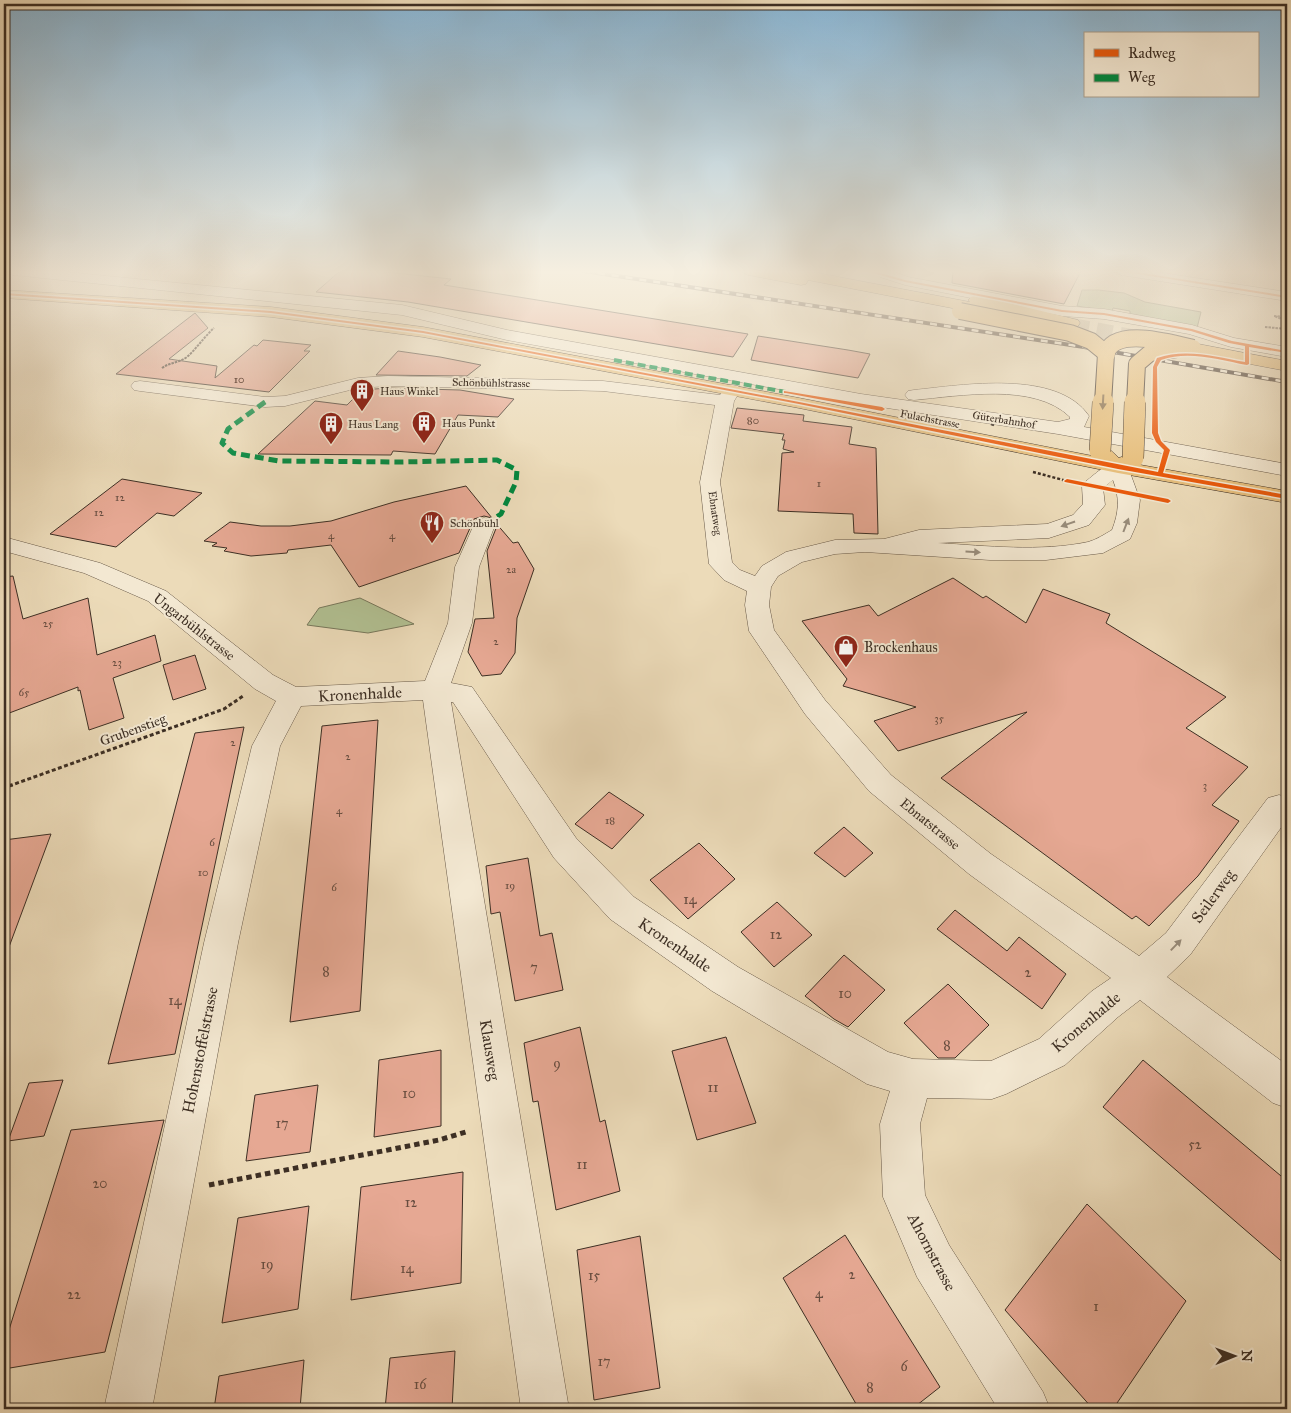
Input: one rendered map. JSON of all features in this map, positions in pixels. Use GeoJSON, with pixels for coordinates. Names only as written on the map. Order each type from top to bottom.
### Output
{"type":"FeatureCollection","features":[{"type":"Feature","properties":{"kind":"main road","name":"Fulachstrasse"},"geometry":{"type":"LineString","coordinates":[[446,337],[729,396],[1126,463],[1287,497]]}},
{"type":"Feature","properties":{"kind":"main road"},"geometry":{"type":"LineString","coordinates":[[1081,337],[1129,353],[1137,364]]}},
{"type":"Feature","properties":{"kind":"main road"},"geometry":{"type":"LineString","coordinates":[[1095,337],[1112,348]]}},
{"type":"Feature","properties":{"kind":"main road"},"geometry":{"type":"LineString","coordinates":[[1112,348],[1130,340],[1152,339],[1287,366]]}},
{"type":"Feature","properties":{"kind":"main road"},"geometry":{"type":"LineString","coordinates":[[1112,348],[1100,451],[1126,463],[1137,364],[1142,358],[1155,351],[1193,348]]}},
{"type":"Feature","properties":{"kind":"street","name":"Güterbahnhof"},"geometry":{"type":"LineString","coordinates":[[518,337],[861,399],[1058,428],[1287,470]]}},
{"type":"Feature","properties":{"kind":"street"},"geometry":{"type":"LineString","coordinates":[[585,337],[861,384],[874,387],[894,397]]}},
{"type":"Feature","properties":{"kind":"street"},"geometry":{"type":"LineString","coordinates":[[1142,337],[1152,339]]}},
{"type":"Feature","properties":{"kind":"street"},"geometry":{"type":"LineString","coordinates":[[1215,337],[1231,342],[1287,352]]}},
{"type":"Feature","properties":{"kind":"street","name":"Schönbühlstrasse"},"geometry":{"type":"LineString","coordinates":[[140,386],[265,402],[285,401],[358,383],[388,381],[603,386],[729,396]]}},
{"type":"Feature","properties":{"kind":"street"},"geometry":{"type":"LineString","coordinates":[[861,399],[1002,390],[1042,394],[1069,404],[1080,416],[1076,424],[1058,428]]}},
{"type":"Feature","properties":{"kind":"street","name":"Ebnatweg"},"geometry":{"type":"LineString","coordinates":[[729,396],[710,482],[721,564],[732,575],[760,587]]}},
{"type":"Feature","properties":{"kind":"street"},"geometry":{"type":"LineString","coordinates":[[760,587],[770,571],[794,557],[835,547],[889,545],[924,549],[1027,553],[1095,548],[1122,534],[1130,514],[1126,463],[1092,486],[1094,505],[1081,520],[1049,531],[919,537],[889,545]]}},
{"type":"Feature","properties":{"kind":"street"},"geometry":{"type":"LineString","coordinates":[[435,690],[460,623],[466,567],[484,525]]}},
{"type":"Feature","properties":{"kind":"street","name":"Ungarbühlstrasse"},"geometry":{"type":"LineString","coordinates":[[4,544],[92,568],[157,596],[278,690]]}},
{"type":"Feature","properties":{"kind":"street","name":"Ebnatstrasse"},"geometry":{"type":"LineString","coordinates":[[760,587],[757,605],[762,631],[815,708],[880,783],[980,864],[1140,978],[1287,1089]]}},
{"type":"Feature","properties":{"kind":"street","name":"Kronenhalde"},"geometry":{"type":"LineString","coordinates":[[278,690],[435,690],[462,694],[565,848],[622,908],[725,979],[881,1070],[913,1078],[992,1080],[1052,1052],[1104,1004],[1140,978]]}},
{"type":"Feature","properties":{"kind":"street","name":"Hohenstoffelstrasse"},"geometry":{"type":"LineString","coordinates":[[128,1409],[221,943],[278,690]]}},
{"type":"Feature","properties":{"kind":"street","name":"Klausweg"},"geometry":{"type":"LineString","coordinates":[[435,690],[545,1409]]}},
{"type":"Feature","properties":{"kind":"street","name":"Seilerweg"},"geometry":{"type":"LineString","coordinates":[[1140,978],[1178,944],[1283,808]]}},
{"type":"Feature","properties":{"kind":"street","name":"Ahornstrasse"},"geometry":{"type":"LineString","coordinates":[[913,1078],[900,1124],[904,1197],[933,1261],[1026,1409]]}},
{"type":"Feature","properties":{"kind":"path"},"geometry":{"type":"LineString","coordinates":[[140,386],[168,364],[174,364],[189,355],[203,337]]}},
{"type":"Feature","properties":{"kind":"path"},"geometry":{"type":"LineString","coordinates":[[1067,481],[1092,486]]}},
{"type":"Feature","properties":{"kind":"path"},"geometry":{"type":"LineString","coordinates":[[171,1192],[439,1140]]}},
{"type":"Feature","properties":{"kind":"green space"},"geometry":{"type":"Polygon","coordinates":[[[360,598],[414,624],[368,633],[307,625],[319,608],[360,598]]]}},
{"type":"Feature","properties":{"kind":"building"},"geometry":{"type":"Polygon","coordinates":[[[164,337],[197,337],[169,359],[217,366],[215,378],[254,345],[257,346],[263,340],[311,345],[304,351],[310,351],[269,392],[116,374],[164,337]]]}},
{"type":"Feature","properties":{"kind":"building"},"geometry":{"type":"Polygon","coordinates":[[[614,337],[746,337],[733,357],[614,337]]]}},
{"type":"Feature","properties":{"kind":"building"},"geometry":{"type":"Polygon","coordinates":[[[758,337],[870,354],[858,378],[751,360],[758,337]]]}},
{"type":"Feature","properties":{"kind":"building"},"geometry":{"type":"Polygon","coordinates":[[[398,351],[481,365],[467,376],[376,375],[398,351]]]}},
{"type":"Feature","properties":{"kind":"building"},"geometry":{"type":"Polygon","coordinates":[[[388,388],[460,390],[514,399],[498,417],[458,415],[435,454],[393,451],[391,455],[258,454],[315,401],[347,405],[362,390],[388,388]]]}},
{"type":"Feature","properties":{"kind":"building"},"geometry":{"type":"Polygon","coordinates":[[[737,408],[804,415],[803,421],[852,427],[849,444],[876,448],[878,534],[854,533],[853,514],[778,511],[782,453],[794,452],[783,449],[785,440],[782,440],[784,434],[731,428],[737,408]]]}},
{"type":"Feature","properties":{"kind":"building"},"geometry":{"type":"Polygon","coordinates":[[[122,479],[202,493],[174,516],[157,513],[116,547],[50,534],[122,479]]]}},
{"type":"Feature","properties":{"kind":"building"},"geometry":{"type":"Polygon","coordinates":[[[466,486],[492,518],[484,516],[474,519],[459,553],[359,587],[331,545],[288,550],[287,553],[251,556],[224,551],[227,548],[212,546],[217,543],[204,541],[230,522],[261,526],[290,526],[331,521],[394,502],[466,486]]]}},
{"type":"Feature","properties":{"kind":"building"},"geometry":{"type":"Polygon","coordinates":[[[495,522],[513,543],[518,542],[534,569],[517,618],[515,653],[501,674],[482,676],[468,652],[475,619],[494,618],[487,551],[497,526],[495,522]]]}},
{"type":"Feature","properties":{"kind":"building"},"geometry":{"type":"Polygon","coordinates":[[[13,576],[23,619],[88,598],[97,655],[155,635],[161,661],[113,678],[124,718],[89,730],[78,687],[4,715],[4,577],[13,576]]]}},
{"type":"Feature","properties":{"kind":"building"},"geometry":{"type":"Polygon","coordinates":[[[953,578],[983,598],[986,596],[1026,623],[1043,589],[1110,614],[1106,623],[1226,697],[1186,728],[1248,767],[1212,805],[1239,821],[1198,876],[1149,926],[1136,916],[1132,919],[941,778],[1027,712],[898,751],[874,721],[916,707],[843,686],[847,679],[802,621],[869,605],[878,616],[953,578]]]}},
{"type":"Feature","properties":{"kind":"building"},"geometry":{"type":"Polygon","coordinates":[[[195,655],[206,689],[173,700],[163,665],[195,655]]]}},
{"type":"Feature","properties":{"kind":"building"},"geometry":{"type":"Polygon","coordinates":[[[378,720],[360,1011],[290,1022],[322,726],[378,720]]]}},
{"type":"Feature","properties":{"kind":"building"},"geometry":{"type":"Polygon","coordinates":[[[244,727],[175,1054],[108,1064],[195,733],[244,727]]]}},
{"type":"Feature","properties":{"kind":"building"},"geometry":{"type":"Polygon","coordinates":[[[609,792],[644,815],[612,849],[575,824],[609,792]]]}},
{"type":"Feature","properties":{"kind":"building"},"geometry":{"type":"Polygon","coordinates":[[[844,827],[873,853],[845,877],[814,853],[844,827]]]}},
{"type":"Feature","properties":{"kind":"building"},"geometry":{"type":"Polygon","coordinates":[[[51,834],[6,955],[4,955],[4,840],[51,834]]]}},
{"type":"Feature","properties":{"kind":"building"},"geometry":{"type":"Polygon","coordinates":[[[699,843],[735,879],[688,919],[650,880],[699,843]]]}},
{"type":"Feature","properties":{"kind":"building"},"geometry":{"type":"Polygon","coordinates":[[[528,858],[540,936],[552,933],[563,990],[515,1001],[500,912],[491,914],[486,866],[528,858]]]}},
{"type":"Feature","properties":{"kind":"building"},"geometry":{"type":"Polygon","coordinates":[[[777,902],[812,935],[774,967],[741,932],[777,902]]]}},
{"type":"Feature","properties":{"kind":"building"},"geometry":{"type":"Polygon","coordinates":[[[955,910],[1007,951],[1019,937],[1066,974],[1042,1009],[937,929],[955,910]]]}},
{"type":"Feature","properties":{"kind":"building"},"geometry":{"type":"Polygon","coordinates":[[[844,955],[885,990],[848,1027],[834,1019],[805,996],[844,955]]]}},
{"type":"Feature","properties":{"kind":"building"},"geometry":{"type":"Polygon","coordinates":[[[948,984],[989,1025],[955,1058],[938,1058],[904,1023],[948,984]]]}},
{"type":"Feature","properties":{"kind":"building"},"geometry":{"type":"Polygon","coordinates":[[[580,1027],[600,1122],[605,1120],[620,1191],[556,1210],[538,1101],[533,1102],[524,1043],[580,1027]]]}},
{"type":"Feature","properties":{"kind":"building"},"geometry":{"type":"Polygon","coordinates":[[[726,1037],[756,1123],[697,1140],[672,1051],[726,1037]]]}},
{"type":"Feature","properties":{"kind":"building"},"geometry":{"type":"Polygon","coordinates":[[[441,1050],[441,1126],[374,1137],[379,1060],[441,1050]]]}},
{"type":"Feature","properties":{"kind":"building"},"geometry":{"type":"Polygon","coordinates":[[[1143,1060],[1287,1181],[1287,1266],[1103,1107],[1143,1060]]]}},
{"type":"Feature","properties":{"kind":"building"},"geometry":{"type":"Polygon","coordinates":[[[63,1080],[44,1136],[8,1141],[29,1083],[63,1080]]]}},
{"type":"Feature","properties":{"kind":"building"},"geometry":{"type":"Polygon","coordinates":[[[318,1085],[310,1152],[246,1161],[255,1095],[318,1085]]]}},
{"type":"Feature","properties":{"kind":"building"},"geometry":{"type":"Polygon","coordinates":[[[164,1120],[105,1352],[4,1369],[4,1346],[71,1130],[164,1120]]]}},
{"type":"Feature","properties":{"kind":"building"},"geometry":{"type":"Polygon","coordinates":[[[463,1172],[461,1283],[351,1300],[361,1187],[463,1172]]]}},
{"type":"Feature","properties":{"kind":"building"},"geometry":{"type":"Polygon","coordinates":[[[1087,1204],[1186,1301],[1113,1409],[1093,1409],[1005,1310],[1087,1204]]]}},
{"type":"Feature","properties":{"kind":"building"},"geometry":{"type":"Polygon","coordinates":[[[309,1206],[298,1309],[222,1323],[238,1218],[309,1206]]]}},
{"type":"Feature","properties":{"kind":"building"},"geometry":{"type":"Polygon","coordinates":[[[845,1235],[940,1387],[912,1409],[859,1409],[783,1278],[845,1235]]]}},
{"type":"Feature","properties":{"kind":"building"},"geometry":{"type":"Polygon","coordinates":[[[640,1236],[660,1388],[594,1400],[577,1250],[640,1236]]]}},
{"type":"Feature","properties":{"kind":"building"},"geometry":{"type":"Polygon","coordinates":[[[455,1351],[452,1409],[385,1409],[390,1358],[455,1351]]]}},
{"type":"Feature","properties":{"kind":"building"},"geometry":{"type":"Polygon","coordinates":[[[304,1360],[300,1409],[214,1409],[219,1376],[304,1360]]]}},
{"type":"Feature","properties":{"kind":"tunnel"},"geometry":{"type":"LineString","coordinates":[[1131,337],[1152,341]]}},
{"type":"Feature","properties":{"kind":"railway"},"geometry":{"type":"LineString","coordinates":[[1018,337],[1287,382]]}},
{"type":"Feature","properties":{"kind":"marked path"},"geometry":{"type":"LineString","coordinates":[[614,360],[791,393]]}},
{"type":"Feature","properties":{"kind":"marked path"},"geometry":{"type":"LineString","coordinates":[[265,402],[228,429],[222,443],[233,453],[279,461],[401,462],[497,460],[517,470],[516,482],[501,514],[484,525]]}},
{"type":"Feature","properties":{"kind":"cycle path"},"geometry":{"type":"LineString","coordinates":[[449,337],[799,403],[1118,467],[1287,497]]}},
{"type":"Feature","properties":{"kind":"cycle path"},"geometry":{"type":"LineString","coordinates":[[1215,337],[1231,342],[1287,352]]}},
{"type":"Feature","properties":{"kind":"cycle path"},"geometry":{"type":"LineString","coordinates":[[1160,475],[1167,450],[1159,442],[1155,433],[1155,367],[1159,359],[1168,356],[1190,355],[1247,364],[1247,345]]}},
{"type":"Feature","properties":{"kind":"cycle path"},"geometry":{"type":"LineString","coordinates":[[786,392],[882,409]]}},
{"type":"Feature","properties":{"kind":"cycle path"},"geometry":{"type":"LineString","coordinates":[[1067,481],[1168,501]]}},
{"type":"Feature","properties":{"kind":"place","name":"Haus Winkel"},"geometry":{"type":"Point","coordinates":[362,412]}},
{"type":"Feature","properties":{"kind":"place","name":"Haus Punkt"},"geometry":{"type":"Point","coordinates":[424,444]}},
{"type":"Feature","properties":{"kind":"place","name":"Haus Lang"},"geometry":{"type":"Point","coordinates":[331,445]}},
{"type":"Feature","properties":{"kind":"place","name":"Schönbühl"},"geometry":{"type":"Point","coordinates":[432,544]}},
{"type":"Feature","properties":{"kind":"place","name":"Brockenhaus"},"geometry":{"type":"Point","coordinates":[846,668]}}]}
